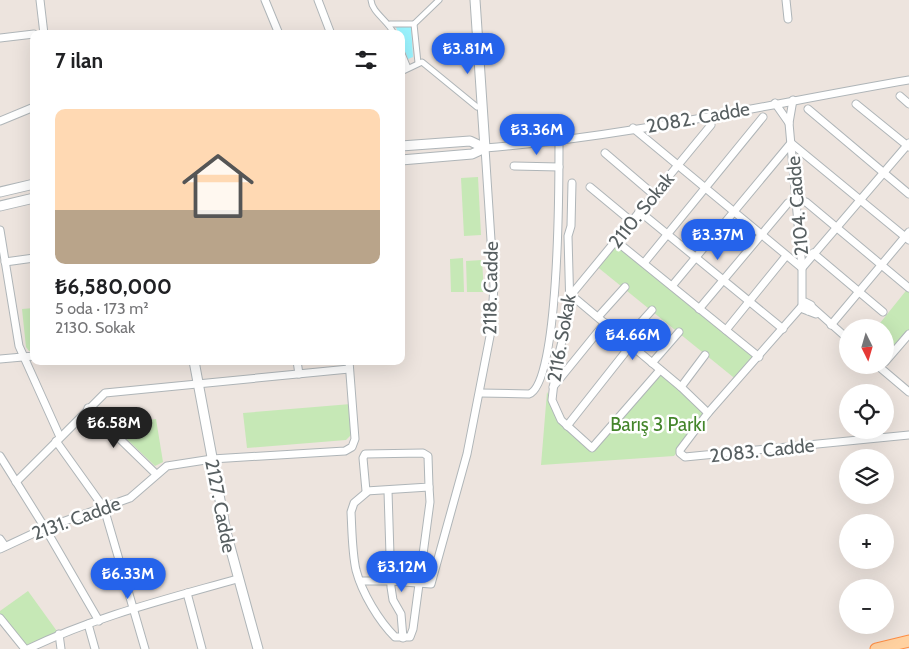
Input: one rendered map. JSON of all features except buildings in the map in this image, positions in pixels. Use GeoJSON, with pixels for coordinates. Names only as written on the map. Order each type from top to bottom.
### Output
{"type":"FeatureCollection","features":[{"type":"Feature","properties":{"kind":"main road"},"geometry":{"type":"LineString","coordinates":[[876,649],[909,641]]}},
{"type":"Feature","properties":{"kind":"street"},"geometry":{"type":"LineString","coordinates":[[40,0],[43,30]]}},
{"type":"Feature","properties":{"kind":"street"},"geometry":{"type":"LineString","coordinates":[[265,0],[277,30]]}},
{"type":"Feature","properties":{"kind":"street"},"geometry":{"type":"LineString","coordinates":[[318,0],[330,30]]}},
{"type":"Feature","properties":{"kind":"street"},"geometry":{"type":"LineString","coordinates":[[371,0],[371,6],[390,24],[392,30]]}},
{"type":"Feature","properties":{"kind":"street"},"geometry":{"type":"LineString","coordinates":[[390,24],[414,24],[438,0]]}},
{"type":"Feature","properties":{"kind":"street","name":"2118. Cadde"},"geometry":{"type":"LineString","coordinates":[[417,583],[431,584],[467,454],[492,331],[494,300],[475,0]]}},
{"type":"Feature","properties":{"kind":"street"},"geometry":{"type":"LineString","coordinates":[[786,0],[788,19]]}},
{"type":"Feature","properties":{"kind":"street"},"geometry":{"type":"LineString","coordinates":[[414,24],[418,63]]}},
{"type":"Feature","properties":{"kind":"street"},"geometry":{"type":"LineString","coordinates":[[0,38],[30,34]]}},
{"type":"Feature","properties":{"kind":"street"},"geometry":{"type":"LineString","coordinates":[[405,61],[408,68]]}},
{"type":"Feature","properties":{"kind":"street"},"geometry":{"type":"LineString","coordinates":[[405,70],[422,62],[477,107]]}},
{"type":"Feature","properties":{"kind":"street","name":"2082. Cadde"},"geometry":{"type":"LineString","coordinates":[[485,148],[559,140],[909,80]]}},
{"type":"Feature","properties":{"kind":"street"},"geometry":{"type":"LineString","coordinates":[[900,96],[909,104]]}},
{"type":"Feature","properties":{"kind":"street","name":"2104. Cadde"},"geometry":{"type":"LineString","coordinates":[[793,100],[788,123],[803,289],[807,307]]}},
{"type":"Feature","properties":{"kind":"street","name":"2104. Cadde"},"geometry":{"type":"LineString","coordinates":[[775,103],[788,123]]}},
{"type":"Feature","properties":{"kind":"street"},"geometry":{"type":"LineString","coordinates":[[633,128],[802,268],[908,145],[856,104]]}},
{"type":"Feature","properties":{"kind":"street"},"geometry":{"type":"LineString","coordinates":[[0,120],[30,109]]}},
{"type":"Feature","properties":{"kind":"street"},"geometry":{"type":"LineString","coordinates":[[808,109],[909,194]]}},
{"type":"Feature","properties":{"kind":"street"},"geometry":{"type":"LineString","coordinates":[[644,263],[763,117]]}},
{"type":"Feature","properties":{"kind":"street","name":"2110. Sokak"},"geometry":{"type":"LineString","coordinates":[[571,295],[711,125]]}},
{"type":"Feature","properties":{"kind":"street"},"geometry":{"type":"LineString","coordinates":[[405,146],[470,140],[485,148]]}},
{"type":"Feature","properties":{"kind":"street"},"geometry":{"type":"LineString","coordinates":[[480,393],[528,394],[534,392],[539,385],[550,339],[554,300],[559,140]]}},
{"type":"Feature","properties":{"kind":"street"},"geometry":{"type":"LineString","coordinates":[[672,286],[791,143],[908,236],[831,325]]}},
{"type":"Feature","properties":{"kind":"street"},"geometry":{"type":"LineString","coordinates":[[405,160],[472,154],[485,148]]}},
{"type":"Feature","properties":{"kind":"street"},"geometry":{"type":"LineString","coordinates":[[605,153],[653,194]]}},
{"type":"Feature","properties":{"kind":"street"},"geometry":{"type":"LineString","coordinates":[[514,166],[559,167]]}},
{"type":"Feature","properties":{"kind":"street","name":"2116. Sokak"},"geometry":{"type":"LineString","coordinates":[[572,183],[571,226],[568,236],[570,310],[552,388],[553,406],[567,426],[592,448],[660,370]]}},
{"type":"Feature","properties":{"kind":"street"},"geometry":{"type":"LineString","coordinates":[[0,192],[30,185]]}},
{"type":"Feature","properties":{"kind":"street"},"geometry":{"type":"LineString","coordinates":[[590,187],[631,221]]}},
{"type":"Feature","properties":{"kind":"street"},"geometry":{"type":"LineString","coordinates":[[0,206],[30,199]]}},
{"type":"Feature","properties":{"kind":"street"},"geometry":{"type":"LineString","coordinates":[[806,202],[909,288]]}},
{"type":"Feature","properties":{"kind":"street"},"geometry":{"type":"LineString","coordinates":[[699,309],[760,234],[788,203]]}},
{"type":"Feature","properties":{"kind":"street"},"geometry":{"type":"LineString","coordinates":[[639,211],[783,330]]}},
{"type":"Feature","properties":{"kind":"street"},"geometry":{"type":"LineString","coordinates":[[0,230],[20,346],[58,439],[104,508],[145,649]]}},
{"type":"Feature","properties":{"kind":"street"},"geometry":{"type":"LineString","coordinates":[[616,241],[759,357]]}},
{"type":"Feature","properties":{"kind":"street"},"geometry":{"type":"LineString","coordinates":[[813,253],[883,312]]}},
{"type":"Feature","properties":{"kind":"street"},"geometry":{"type":"LineString","coordinates":[[726,330],[786,256]]}},
{"type":"Feature","properties":{"kind":"street"},"geometry":{"type":"LineString","coordinates":[[5,262],[30,259]]}},
{"type":"Feature","properties":{"kind":"street"},"geometry":{"type":"LineString","coordinates":[[598,318],[625,288]]}},
{"type":"Feature","properties":{"kind":"street"},"geometry":{"type":"LineString","coordinates":[[571,295],[681,387],[708,413],[790,320],[807,307],[839,332]]}},
{"type":"Feature","properties":{"kind":"street"},"geometry":{"type":"LineString","coordinates":[[567,426],[652,310]]}},
{"type":"Feature","properties":{"kind":"street"},"geometry":{"type":"LineString","coordinates":[[552,388],[605,323]]}},
{"type":"Feature","properties":{"kind":"street"},"geometry":{"type":"LineString","coordinates":[[652,363],[680,332]]}},
{"type":"Feature","properties":{"kind":"street"},"geometry":{"type":"LineString","coordinates":[[894,351],[909,334]]}},
{"type":"Feature","properties":{"kind":"street"},"geometry":{"type":"LineString","coordinates":[[681,387],[705,355]]}},
{"type":"Feature","properties":{"kind":"street"},"geometry":{"type":"LineString","coordinates":[[0,359],[30,356]]}},
{"type":"Feature","properties":{"kind":"street","name":"2127. Cadde"},"geometry":{"type":"LineString","coordinates":[[195,365],[222,514],[237,579],[258,649]]}},
{"type":"Feature","properties":{"kind":"street"},"geometry":{"type":"LineString","coordinates":[[298,365],[299,374]]}},
{"type":"Feature","properties":{"kind":"street"},"geometry":{"type":"LineString","coordinates":[[16,482],[104,393],[299,374],[349,365]]}},
{"type":"Feature","properties":{"kind":"street","name":"2131. Cadde"},"geometry":{"type":"LineString","coordinates":[[3,548],[45,528],[130,498],[167,466],[212,459],[346,451],[352,447],[355,439],[349,365]]}},
{"type":"Feature","properties":{"kind":"street"},"geometry":{"type":"LineString","coordinates":[[891,374],[909,391]]}},
{"type":"Feature","properties":{"kind":"street"},"geometry":{"type":"LineString","coordinates":[[88,408],[156,474]]}},
{"type":"Feature","properties":{"kind":"street","name":"2083. Cadde"},"geometry":{"type":"LineString","coordinates":[[708,413],[680,450],[685,457],[909,435]]}},
{"type":"Feature","properties":{"kind":"street"},"geometry":{"type":"LineString","coordinates":[[367,492],[363,458],[365,454],[426,452],[428,456],[430,487],[430,502],[417,583],[412,634],[403,638],[395,637],[387,628],[360,581],[356,569],[351,512],[354,503],[367,492],[430,487]]}},
{"type":"Feature","properties":{"kind":"street"},"geometry":{"type":"LineString","coordinates":[[0,456],[45,528],[99,621]]}},
{"type":"Feature","properties":{"kind":"street"},"geometry":{"type":"LineString","coordinates":[[388,491],[390,581],[393,600],[401,614],[403,638]]}},
{"type":"Feature","properties":{"kind":"street"},"geometry":{"type":"LineString","coordinates":[[0,539],[3,548]]}},
{"type":"Feature","properties":{"kind":"street"},"geometry":{"type":"LineString","coordinates":[[0,618],[27,649],[59,634],[88,624],[237,579]]}},
{"type":"Feature","properties":{"kind":"street"},"geometry":{"type":"LineString","coordinates":[[360,581],[417,583]]}},
{"type":"Feature","properties":{"kind":"street"},"geometry":{"type":"LineString","coordinates":[[187,593],[202,649]]}},
{"type":"Feature","properties":{"kind":"street"},"geometry":{"type":"LineString","coordinates":[[88,624],[94,649]]}},
{"type":"Feature","properties":{"kind":"street"},"geometry":{"type":"LineString","coordinates":[[59,634],[61,649]]}},
{"type":"Feature","properties":{"kind":"green space"},"geometry":{"type":"Polygon","coordinates":[[[478,177],[481,235],[464,236],[461,178],[478,177]]]}},
{"type":"Feature","properties":{"kind":"green space"},"geometry":{"type":"Polygon","coordinates":[[[616,241],[759,357],[738,381],[595,265],[616,241]]]}},
{"type":"Feature","properties":{"kind":"green space"},"geometry":{"type":"Polygon","coordinates":[[[463,258],[464,292],[451,292],[450,259],[463,258]]]}},
{"type":"Feature","properties":{"kind":"green space"},"geometry":{"type":"Polygon","coordinates":[[[482,260],[484,292],[467,292],[466,261],[482,260]]]}},
{"type":"Feature","properties":{"kind":"green space"},"geometry":{"type":"Polygon","coordinates":[[[909,287],[909,331],[894,350],[894,319],[883,319],[909,287]]]}},
{"type":"Feature","properties":{"kind":"green space"},"geometry":{"type":"Polygon","coordinates":[[[30,308],[30,351],[26,347],[22,309],[30,308]]]}},
{"type":"Feature","properties":{"kind":"green space","name":"Barış 3 Parkı"},"geometry":{"type":"Polygon","coordinates":[[[660,370],[708,413],[674,456],[541,465],[547,392],[561,420],[592,448],[660,370]]]}},
{"type":"Feature","properties":{"kind":"green space"},"geometry":{"type":"Polygon","coordinates":[[[351,404],[354,432],[346,440],[247,448],[243,413],[351,404]]]}},
{"type":"Feature","properties":{"kind":"green space"},"geometry":{"type":"Polygon","coordinates":[[[156,419],[163,462],[155,466],[113,426],[156,419]]]}},
{"type":"Feature","properties":{"kind":"green space"},"geometry":{"type":"Polygon","coordinates":[[[28,591],[59,634],[28,649],[0,618],[0,611],[28,591]]]}},
{"type":"Feature","properties":{"kind":"water"},"geometry":{"type":"Polygon","coordinates":[[[396,27],[411,27],[413,57],[408,59],[405,52],[405,30],[397,30],[396,27]]]}}]}
